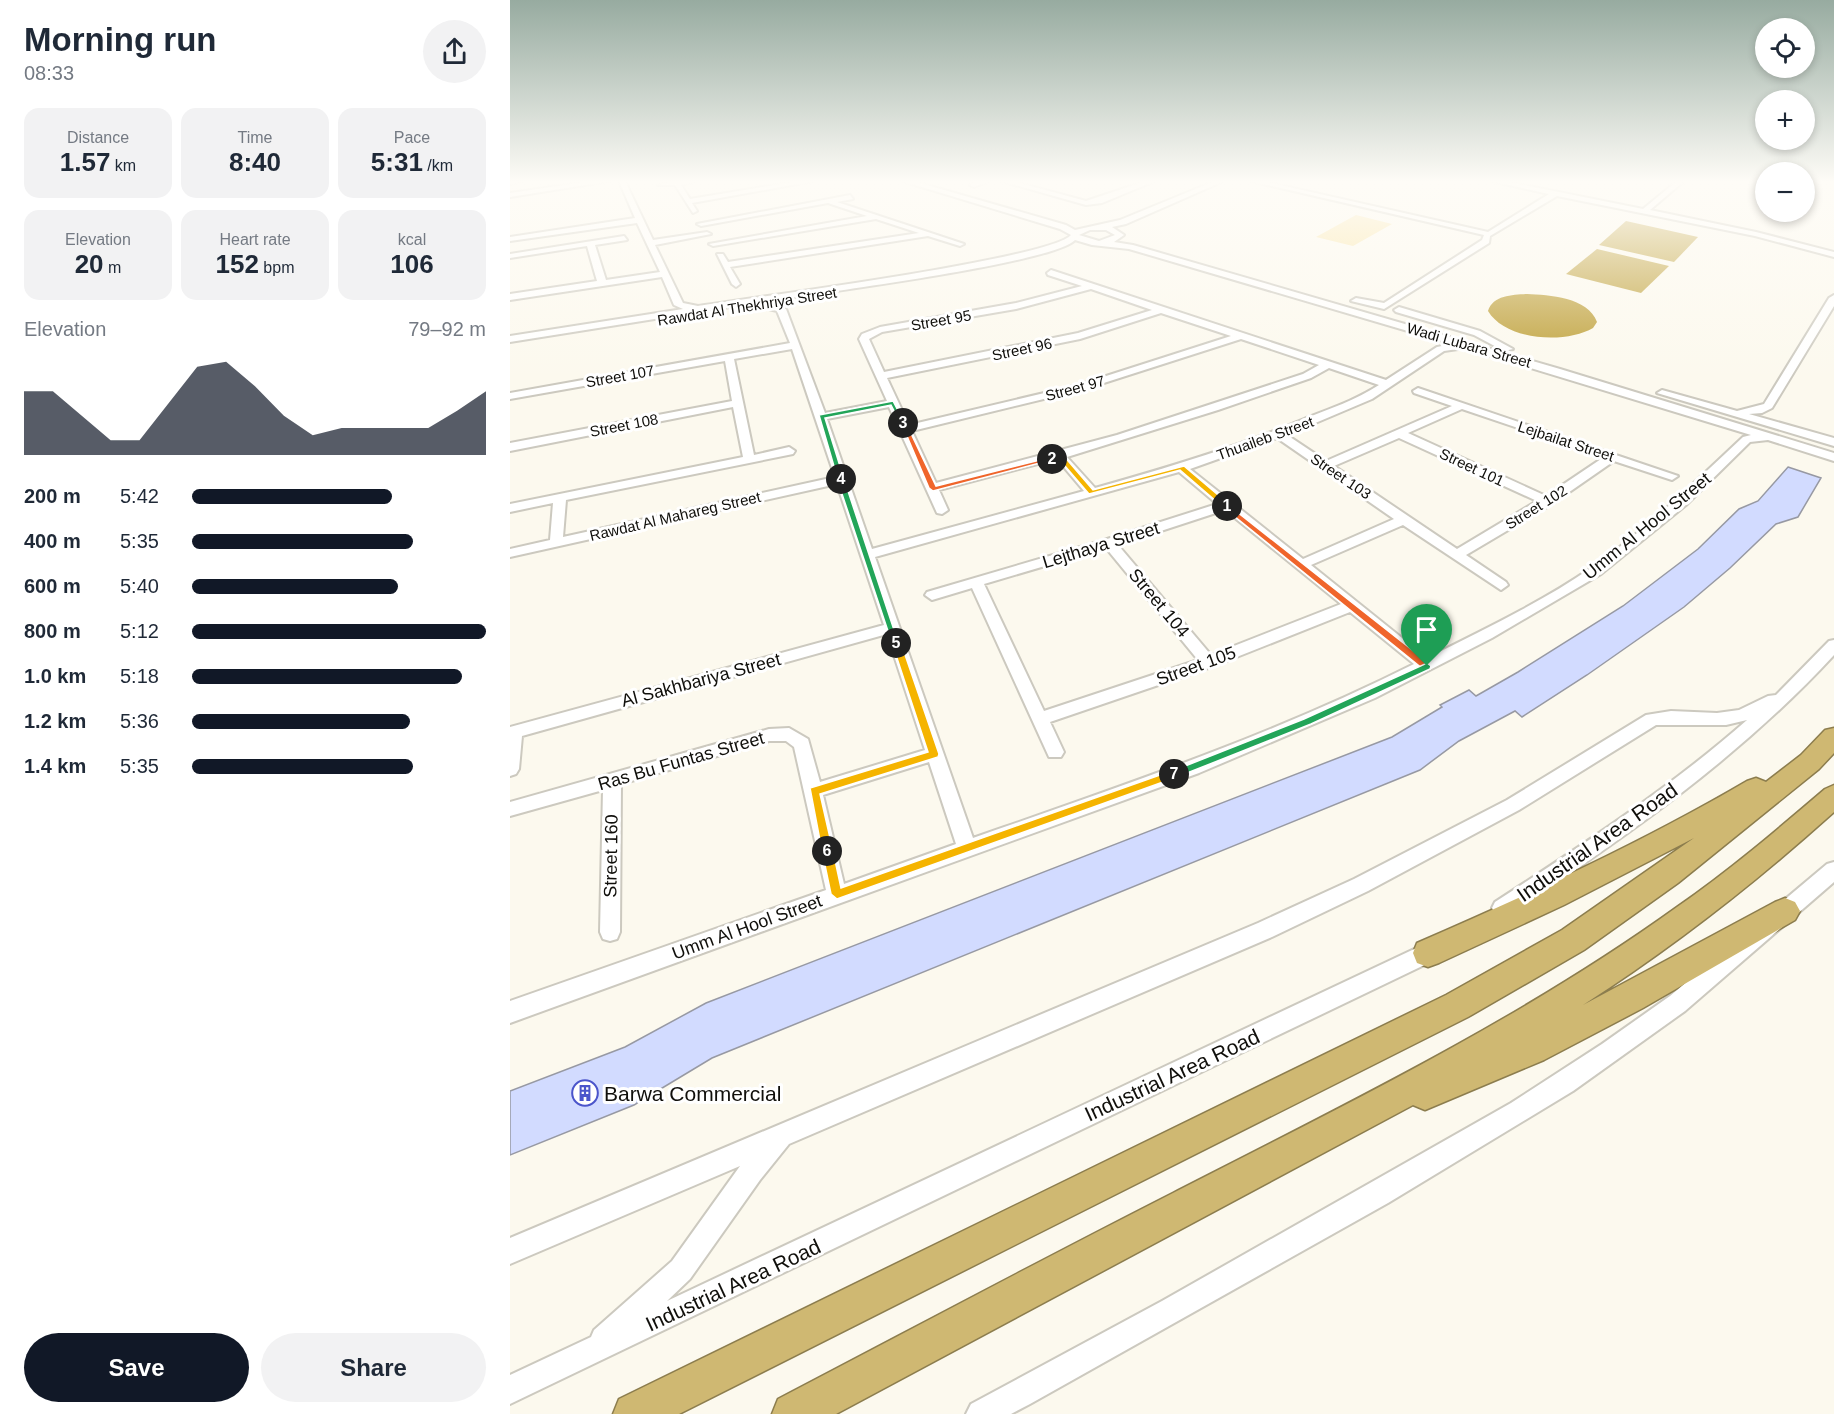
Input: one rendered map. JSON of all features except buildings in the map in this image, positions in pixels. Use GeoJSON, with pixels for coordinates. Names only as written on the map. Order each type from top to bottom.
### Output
{"type":"FeatureCollection","features":[{"type":"Feature","properties":{"kind":"highway"},"geometry":{"type":"LineString","coordinates":[[634,1414],[1457,1006],[1592,927],[1668,874],[1810,762],[1834,737]]}},
{"type":"Feature","properties":{"kind":"highway"},"geometry":{"type":"LineString","coordinates":[[1428,953],[1532,908],[1713,814],[1761,785],[1810,762]]}},
{"type":"Feature","properties":{"kind":"highway"},"geometry":{"type":"LineString","coordinates":[[793,1414],[1307,1144],[1541,1013],[1676,927],[1739,880],[1834,796]]}},
{"type":"Feature","properties":{"kind":"highway"},"geometry":{"type":"LineString","coordinates":[[1307,1144],[1532,1048],[1632,996],[1785,911]]}},
{"type":"Feature","properties":{"kind":"street"},"geometry":{"type":"LineString","coordinates":[[510,256],[565,247]]}},
{"type":"Feature","properties":{"kind":"street"},"geometry":{"type":"LineString","coordinates":[[591,247],[602,283]]}},
{"type":"Feature","properties":{"kind":"street"},"geometry":{"type":"LineString","coordinates":[[652,247],[679,305]]}},
{"type":"Feature","properties":{"kind":"street"},"geometry":{"type":"LineString","coordinates":[[715,247],[736,284]]}},
{"type":"Feature","properties":{"kind":"street"},"geometry":{"type":"LineString","coordinates":[[726,265],[843,247]]}},
{"type":"Feature","properties":{"kind":"street","name":"Rawdat Al Thekhriya Street"},"geometry":{"type":"LineString","coordinates":[[510,339],[996,262],[1054,247]]}},
{"type":"Feature","properties":{"kind":"street","name":"Rawdat Al Thekhriya Street"},"geometry":{"type":"LineString","coordinates":[[510,344],[998,265],[1073,247]]}},
{"type":"Feature","properties":{"kind":"street","name":"Wadi Lubara Street"},"geometry":{"type":"LineString","coordinates":[[1126,247],[1467,345],[1801,432],[1832,449]]}},
{"type":"Feature","properties":{"kind":"street","name":"Wadi Lubara Street"},"geometry":{"type":"LineString","coordinates":[[1155,247],[1561,369],[1768,437],[1832,449]]}},
{"type":"Feature","properties":{"kind":"street"},"geometry":{"type":"LineString","coordinates":[[1392,307],[1477,247]]}},
{"type":"Feature","properties":{"kind":"street"},"geometry":{"type":"LineString","coordinates":[[1806,247],[1834,254]]}},
{"type":"Feature","properties":{"kind":"street"},"geometry":{"type":"LineString","coordinates":[[1205,264],[1242,268]]}},
{"type":"Feature","properties":{"kind":"street"},"geometry":{"type":"LineString","coordinates":[[1052,273],[1389,385]]}},
{"type":"Feature","properties":{"kind":"street"},"geometry":{"type":"LineString","coordinates":[[510,297],[664,274]]}},
{"type":"Feature","properties":{"kind":"street","name":"Street 95"},"geometry":{"type":"LineString","coordinates":[[942,510],[864,339],[867,334],[1017,306],[1090,287]]}},
{"type":"Feature","properties":{"kind":"street"},"geometry":{"type":"LineString","coordinates":[[1343,297],[1392,307],[1469,330],[1511,350],[1561,369],[1832,449]]}},
{"type":"Feature","properties":{"kind":"street"},"geometry":{"type":"LineString","coordinates":[[759,304],[781,309],[796,298]]}},
{"type":"Feature","properties":{"kind":"street"},"geometry":{"type":"LineString","coordinates":[[1723,410],[1758,411],[1768,406],[1834,298]]}},
{"type":"Feature","properties":{"kind":"street"},"geometry":{"type":"LineString","coordinates":[[662,315],[679,305],[701,309]]}},
{"type":"Feature","properties":{"kind":"street"},"geometry":{"type":"LineString","coordinates":[[781,309],[821,417],[967,848]]}},
{"type":"Feature","properties":{"kind":"street","name":"Street 96"},"geometry":{"type":"LineString","coordinates":[[881,376],[1047,344],[1118,326],[1160,310]]}},
{"type":"Feature","properties":{"kind":"street","name":"Street 97"},"geometry":{"type":"LineString","coordinates":[[906,429],[1081,387],[1241,336]]}},
{"type":"Feature","properties":{"kind":"street"},"geometry":{"type":"LineString","coordinates":[[1437,336],[1441,342],[1441,349]]}},
{"type":"Feature","properties":{"kind":"street","name":"Street 107"},"geometry":{"type":"LineString","coordinates":[[510,396],[796,345]]}},
{"type":"Feature","properties":{"kind":"street","name":"Thuaileb Street"},"geometry":{"type":"LineString","coordinates":[[866,555],[1182,468],[1278,434],[1368,397],[1441,349],[1467,345]]}},
{"type":"Feature","properties":{"kind":"street"},"geometry":{"type":"LineString","coordinates":[[729,357],[749,459]]}},
{"type":"Feature","properties":{"kind":"street"},"geometry":{"type":"LineString","coordinates":[[933,488],[1060,457],[1230,405],[1307,376],[1327,365]]}},
{"type":"Feature","properties":{"kind":"street","name":"Lejbailat Street"},"geometry":{"type":"LineString","coordinates":[[1418,391],[1672,476]]}},
{"type":"Feature","properties":{"kind":"street"},"geometry":{"type":"LineString","coordinates":[[821,417],[893,403]]}},
{"type":"Feature","properties":{"kind":"street","name":"Street 108"},"geometry":{"type":"LineString","coordinates":[[510,447],[738,404]]}},
{"type":"Feature","properties":{"kind":"street"},"geometry":{"type":"LineString","coordinates":[[1325,466],[1461,406]]}},
{"type":"Feature","properties":{"kind":"street"},"geometry":{"type":"LineString","coordinates":[[1768,406],[1773,415],[1801,432]]}},
{"type":"Feature","properties":{"kind":"street"},"geometry":{"type":"LineString","coordinates":[[1732,426],[1741,434],[1742,444]]}},
{"type":"Feature","properties":{"kind":"street","name":"Street 101"},"geometry":{"type":"LineString","coordinates":[[1398,433],[1547,501]]}},
{"type":"Feature","properties":{"kind":"street","name":"Street 103"},"geometry":{"type":"LineString","coordinates":[[1278,434],[1501,585]]}},
{"type":"Feature","properties":{"kind":"street","name":"Umm Al Hool Street"},"geometry":{"type":"LineString","coordinates":[[510,1012],[1193,768],[1307,722],[1427,666],[1596,571],[1681,502],[1742,444],[1754,437],[1768,437]]}},
{"type":"Feature","properties":{"kind":"street"},"geometry":{"type":"LineString","coordinates":[[510,508],[789,451]]}},
{"type":"Feature","properties":{"kind":"street","name":"Street 102"},"geometry":{"type":"LineString","coordinates":[[1457,555],[1547,501],[1613,456]]}},
{"type":"Feature","properties":{"kind":"street"},"geometry":{"type":"LineString","coordinates":[[1060,457],[1092,492]]}},
{"type":"Feature","properties":{"kind":"street"},"geometry":{"type":"LineString","coordinates":[[1182,468],[1427,666]]}},
{"type":"Feature","properties":{"kind":"street","name":"Rawdat Al Mahareg Street"},"geometry":{"type":"LineString","coordinates":[[510,553],[841,479]]}},
{"type":"Feature","properties":{"kind":"street"},"geometry":{"type":"LineString","coordinates":[[555,543],[560,498]]}},
{"type":"Feature","properties":{"kind":"street","name":"Lejthaya Street"},"geometry":{"type":"LineString","coordinates":[[932,595],[1109,543],[1226,505]]}},
{"type":"Feature","properties":{"kind":"street"},"geometry":{"type":"LineString","coordinates":[[1300,565],[1405,519]]}},
{"type":"Feature","properties":{"kind":"street","name":"Street 104"},"geometry":{"type":"LineString","coordinates":[[1109,543],[1208,662]]}},
{"type":"Feature","properties":{"kind":"street"},"geometry":{"type":"LineString","coordinates":[[976,582],[1055,752]]}},
{"type":"Feature","properties":{"kind":"street","name":"Street 105"},"geometry":{"type":"LineString","coordinates":[[1040,719],[1208,662],[1350,606]]}},
{"type":"Feature","properties":{"kind":"street","name":"Al Sakhbariya Street"},"geometry":{"type":"LineString","coordinates":[[512,733],[891,628]]}},
{"type":"Feature","properties":{"kind":"street","name":"Industrial Area Road"},"geometry":{"type":"LineString","coordinates":[[510,1390],[1428,953],[1516,900],[1583,855],[1728,747],[1792,690],[1834,645]]}},
{"type":"Feature","properties":{"kind":"street","name":"Industrial Area Road"},"geometry":{"type":"LineString","coordinates":[[510,1251],[1265,930],[1361,885],[1513,805],[1652,719],[1667,716],[1727,719],[1792,690]]}},
{"type":"Feature","properties":{"kind":"street"},"geometry":{"type":"LineString","coordinates":[[510,770],[512,733]]}},
{"type":"Feature","properties":{"kind":"street","name":"Ras Bu Funtas Street"},"geometry":{"type":"LineString","coordinates":[[510,809],[769,735],[789,734],[802,744],[837,894]]}},
{"type":"Feature","properties":{"kind":"street"},"geometry":{"type":"LineString","coordinates":[[814,791],[934,754]]}},
{"type":"Feature","properties":{"kind":"street","name":"Street 160"},"geometry":{"type":"LineString","coordinates":[[610,932],[612,781]]}},
{"type":"Feature","properties":{"kind":"street"},"geometry":{"type":"LineString","coordinates":[[981,1414],[1052,1378],[1337,1218],[1575,1075],[1654,1021],[1724,967],[1834,870]]}},
{"type":"Feature","properties":{"kind":"street"},"geometry":{"type":"LineString","coordinates":[[586,1354],[652,1299],[681,1270],[751,1172],[786,1132]]}},
{"type":"Feature","properties":{"kind":"shaded area"},"geometry":{"type":"Polygon","coordinates":[[[1608,247],[1688,247],[1674,262],[1608,247]]]}},
{"type":"Feature","properties":{"kind":"shaded area"},"geometry":{"type":"Polygon","coordinates":[[[1597,249],[1669,266],[1641,293],[1566,274],[1597,249]]]}},
{"type":"Feature","properties":{"kind":"shaded area"},"geometry":{"type":"Polygon","coordinates":[[[1527,294],[1546,295],[1577,302],[1592,314],[1597,322],[1593,328],[1581,333],[1553,338],[1537,337],[1508,329],[1488,311],[1499,299],[1527,294]]]}},
{"type":"Feature","properties":{"kind":"place","name":"Barwa Commercial"},"geometry":{"type":"Point","coordinates":[585,1093]}},
{"type":"Feature","properties":{"kind":"route"},"geometry":{"type":"LineString","coordinates":[[893,403],[933,488],[1060,457],[1092,492],[1182,468],[1427,666],[1307,722],[1193,768],[837,894],[814,791],[934,754],[821,417],[893,403]]}}]}
